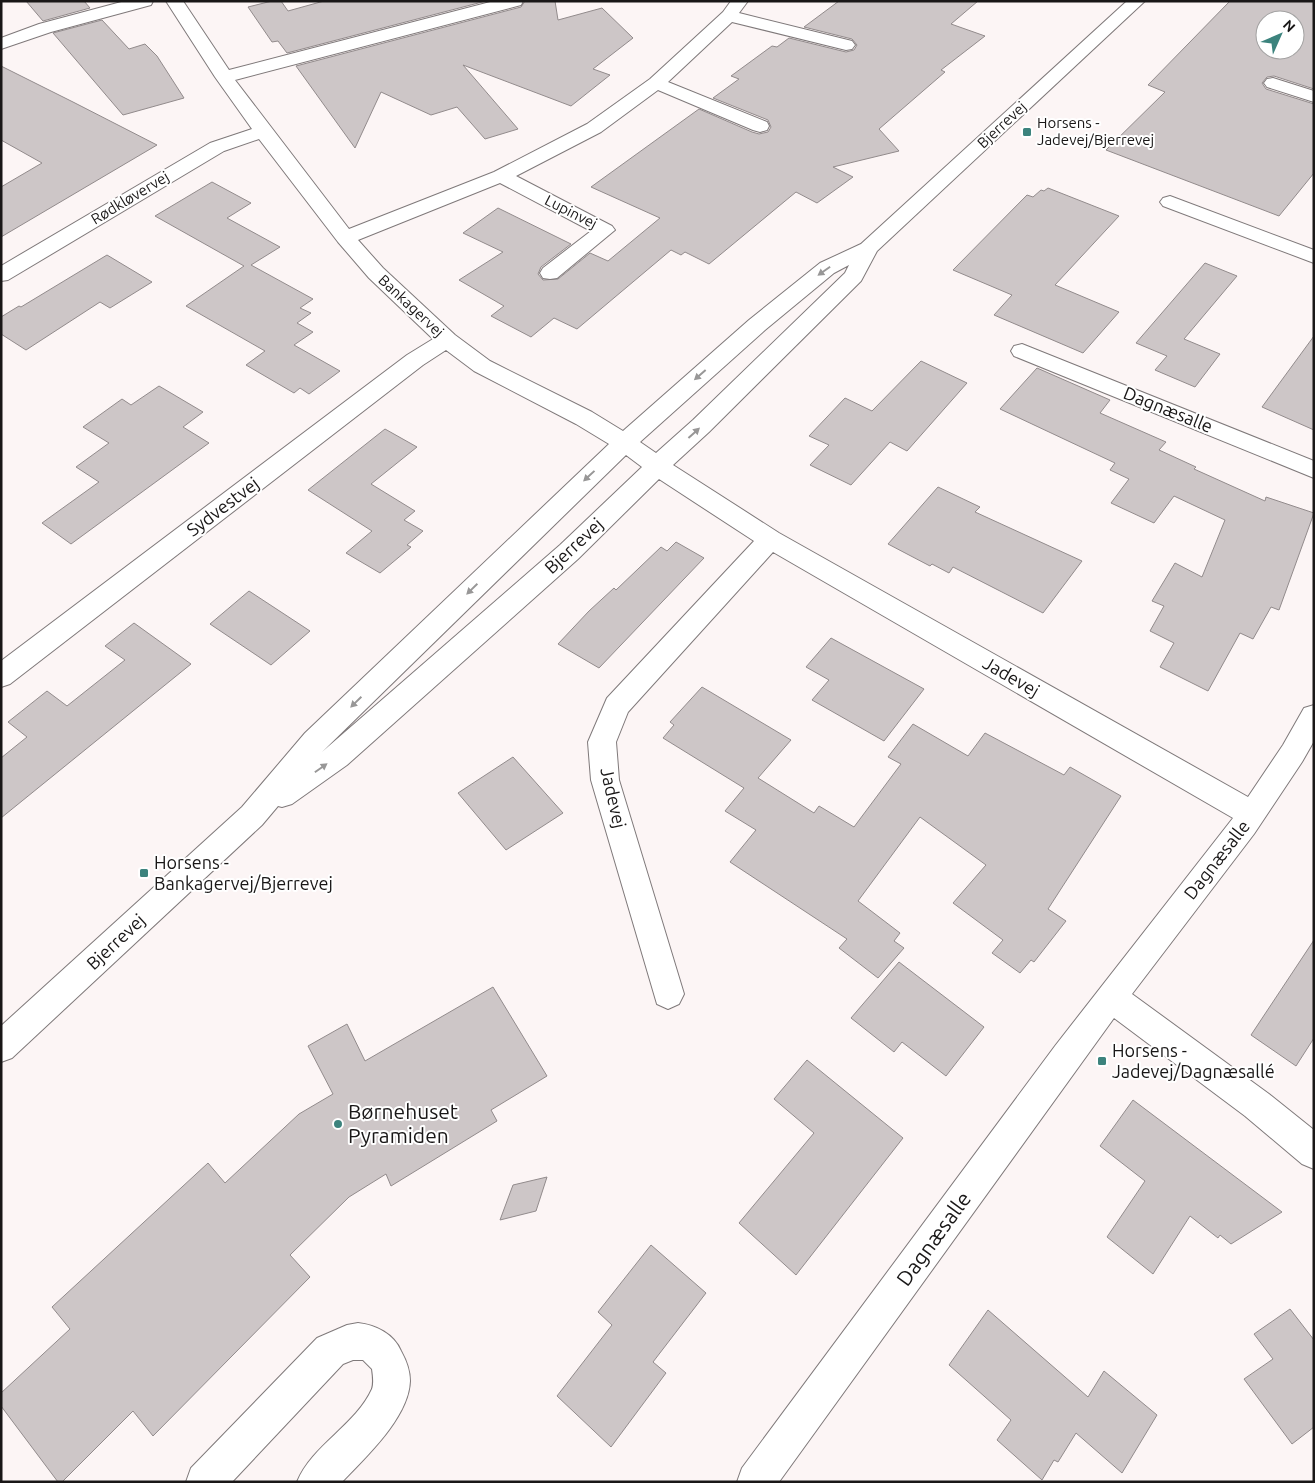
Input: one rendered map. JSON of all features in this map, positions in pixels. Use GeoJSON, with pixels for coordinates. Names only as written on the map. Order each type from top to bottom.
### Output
{"type":"FeatureCollection","features":[{"type":"Feature","properties":{"kind":"street"},"geometry":{"type":"LineString","coordinates":[[1,44],[45,28],[145,1]]}},
{"type":"Feature","properties":{"kind":"street","name":"Bankagervej"},"geometry":{"type":"LineString","coordinates":[[174,1],[224,77],[263,131],[345,238],[376,273],[447,340],[482,366],[584,418],[658,465]]}},
{"type":"Feature","properties":{"kind":"street"},"geometry":{"type":"LineString","coordinates":[[224,77],[515,1]]}},
{"type":"Feature","properties":{"kind":"street","name":"Bjerrevej"},"geometry":{"type":"LineString","coordinates":[[1,1047],[252,816],[315,741],[625,443],[757,325],[827,268],[868,248],[1137,1]]}},
{"type":"Feature","properties":{"kind":"street"},"geometry":{"type":"LineString","coordinates":[[345,238],[501,176],[594,128],[656,83],[734,9],[846,45]]}},
{"type":"Feature","properties":{"kind":"street"},"geometry":{"type":"LineString","coordinates":[[656,83],[760,126]]}},
{"type":"Feature","properties":{"kind":"street"},"geometry":{"type":"LineString","coordinates":[[1273,83],[1314,97]]}},
{"type":"Feature","properties":{"kind":"street","name":"Rødkløvervej"},"geometry":{"type":"LineString","coordinates":[[1,275],[217,147],[263,131]]}},
{"type":"Feature","properties":{"kind":"street","name":"Lupinvej"},"geometry":{"type":"LineString","coordinates":[[501,176],[605,230],[550,273]]}},
{"type":"Feature","properties":{"kind":"street"},"geometry":{"type":"LineString","coordinates":[[1170,202],[1314,258]]}},
{"type":"Feature","properties":{"kind":"street","name":"Bjerrevej"},"geometry":{"type":"LineString","coordinates":[[252,816],[337,757],[569,552],[658,465],[708,420],[854,276],[868,248]]}},
{"type":"Feature","properties":{"kind":"street","name":"Sydvestvej"},"geometry":{"type":"LineString","coordinates":[[1,676],[416,360],[447,340]]}},
{"type":"Feature","properties":{"kind":"street","name":"Dagnæsalle"},"geometry":{"type":"LineString","coordinates":[[1022,351],[1314,470]]}},
{"type":"Feature","properties":{"kind":"street","name":"Jadevej"},"geometry":{"type":"LineString","coordinates":[[658,465],[705,499],[770,539],[1252,814]]}},
{"type":"Feature","properties":{"kind":"street","name":"Jadevej"},"geometry":{"type":"LineString","coordinates":[[668,994],[605,780],[602,742],[617,706],[770,539]]}},
{"type":"Feature","properties":{"kind":"street","name":"Dagnæsalle"},"geometry":{"type":"LineString","coordinates":[[756,1482],[1111,997],[1252,814],[1294,752],[1314,716]]}},
{"type":"Feature","properties":{"kind":"street"},"geometry":{"type":"LineString","coordinates":[[1111,997],[1257,1105],[1314,1152]]}},
{"type":"Feature","properties":{"kind":"street"},"geometry":{"type":"LineString","coordinates":[[205,1482],[330,1351],[348,1341],[368,1342],[384,1352],[391,1371],[389,1394],[378,1413],[316,1482]]}},
{"type":"Feature","properties":{"kind":"building"},"geometry":{"type":"Polygon","coordinates":[[[26,1],[84,1],[90,8],[43,21],[26,1]]]}},
{"type":"Feature","properties":{"kind":"building"},"geometry":{"type":"Polygon","coordinates":[[[272,1],[281,1],[288,11],[324,1],[486,1],[287,53],[278,41],[272,42],[248,7],[272,1]]]}},
{"type":"Feature","properties":{"kind":"building"},"geometry":{"type":"Polygon","coordinates":[[[525,1],[555,1],[558,20],[602,8],[633,38],[593,69],[610,75],[571,106],[463,65],[518,129],[485,139],[457,107],[431,115],[381,92],[355,148],[296,66],[521,7],[525,1]]]}},
{"type":"Feature","properties":{"kind":"building"},"geometry":{"type":"Polygon","coordinates":[[[839,1],[978,1],[951,24],[985,36],[941,70],[945,72],[879,129],[899,151],[833,167],[853,177],[817,203],[796,192],[709,264],[685,252],[681,255],[671,250],[577,329],[554,318],[531,337],[491,316],[504,306],[459,280],[503,252],[463,233],[498,208],[571,244],[541,267],[538,274],[543,280],[558,279],[590,253],[608,261],[660,218],[591,187],[699,109],[752,132],[759,134],[768,132],[771,127],[768,120],[713,98],[739,79],[731,76],[772,46],[777,47],[789,38],[846,52],[854,50],[857,45],[852,39],[804,27],[839,1]]]}},
{"type":"Feature","properties":{"kind":"building"},"geometry":{"type":"Polygon","coordinates":[[[1230,1],[1314,1],[1314,89],[1274,76],[1267,77],[1262,83],[1266,89],[1314,104],[1314,173],[1279,216],[1106,150],[1165,92],[1148,85],[1230,1]]]}},
{"type":"Feature","properties":{"kind":"building"},"geometry":{"type":"Polygon","coordinates":[[[102,20],[129,49],[145,44],[157,56],[184,98],[123,115],[53,33],[102,20]]]}},
{"type":"Feature","properties":{"kind":"building"},"geometry":{"type":"Polygon","coordinates":[[[1,66],[157,145],[1,237],[1,187],[42,163],[1,140],[1,66]]]}},
{"type":"Feature","properties":{"kind":"building"},"geometry":{"type":"Polygon","coordinates":[[[212,182],[251,203],[227,218],[280,247],[251,265],[313,299],[300,308],[311,313],[297,323],[313,332],[294,345],[340,371],[309,394],[300,388],[294,393],[246,365],[265,351],[186,306],[244,266],[155,216],[212,182]]]}},
{"type":"Feature","properties":{"kind":"building"},"geometry":{"type":"Polygon","coordinates":[[[1048,188],[1119,216],[1055,285],[1119,312],[1083,353],[994,315],[1012,295],[953,270],[1027,195],[1033,197],[1041,190],[1044,191],[1048,188]]]}},
{"type":"Feature","properties":{"kind":"building"},"geometry":{"type":"Polygon","coordinates":[[[107,255],[152,282],[110,308],[100,302],[26,350],[1,334],[1,317],[107,255]]]}},
{"type":"Feature","properties":{"kind":"building"},"geometry":{"type":"Polygon","coordinates":[[[1205,263],[1237,276],[1184,339],[1220,354],[1195,387],[1155,370],[1167,356],[1136,343],[1205,263]]]}},
{"type":"Feature","properties":{"kind":"building"},"geometry":{"type":"Polygon","coordinates":[[[1314,336],[1314,430],[1262,407],[1314,336]]]}},
{"type":"Feature","properties":{"kind":"building"},"geometry":{"type":"Polygon","coordinates":[[[921,361],[967,383],[907,451],[890,442],[851,485],[810,465],[829,445],[809,436],[845,398],[872,411],[921,361]]]}},
{"type":"Feature","properties":{"kind":"building"},"geometry":{"type":"Polygon","coordinates":[[[1037,368],[1110,400],[1100,413],[1166,442],[1159,450],[1196,467],[1194,469],[1265,501],[1266,497],[1314,513],[1279,610],[1271,607],[1253,639],[1240,633],[1208,691],[1160,667],[1174,643],[1150,631],[1164,606],[1152,601],[1175,563],[1202,577],[1225,520],[1174,496],[1154,523],[1111,503],[1129,479],[1110,470],[1115,463],[1000,409],[1037,368]]]}},
{"type":"Feature","properties":{"kind":"building"},"geometry":{"type":"Polygon","coordinates":[[[159,386],[203,412],[183,427],[209,443],[71,544],[42,523],[99,482],[76,467],[109,443],[83,427],[122,399],[131,405],[159,386]]]}},
{"type":"Feature","properties":{"kind":"building"},"geometry":{"type":"Polygon","coordinates":[[[385,429],[417,447],[371,484],[415,511],[404,520],[423,531],[407,545],[411,547],[380,573],[346,553],[372,531],[308,490],[385,429]]]}},
{"type":"Feature","properties":{"kind":"building"},"geometry":{"type":"Polygon","coordinates":[[[938,487],[980,507],[975,512],[1082,561],[1043,613],[953,567],[949,573],[932,564],[930,566],[888,544],[938,487]]]}},
{"type":"Feature","properties":{"kind":"building"},"geometry":{"type":"Polygon","coordinates":[[[676,542],[704,558],[599,668],[558,644],[589,611],[614,588],[616,590],[661,547],[667,551],[676,542]]]}},
{"type":"Feature","properties":{"kind":"building"},"geometry":{"type":"Polygon","coordinates":[[[249,591],[310,631],[271,665],[210,624],[249,591]]]}},
{"type":"Feature","properties":{"kind":"building"},"geometry":{"type":"Polygon","coordinates":[[[134,623],[191,664],[1,818],[1,758],[27,737],[8,722],[47,691],[67,706],[125,660],[105,646],[134,623]]]}},
{"type":"Feature","properties":{"kind":"building"},"geometry":{"type":"Polygon","coordinates":[[[831,638],[924,689],[884,741],[812,700],[829,680],[806,667],[831,638]]]}},
{"type":"Feature","properties":{"kind":"building"},"geometry":{"type":"Polygon","coordinates":[[[702,687],[791,740],[758,778],[814,813],[819,806],[854,827],[901,764],[888,757],[913,724],[968,756],[985,733],[1064,775],[1070,767],[1121,796],[1048,909],[1066,921],[1034,962],[1031,960],[1020,973],[992,953],[1003,940],[953,903],[986,865],[920,817],[858,901],[900,933],[894,941],[904,948],[878,978],[839,948],[847,939],[730,862],[756,830],[725,811],[744,788],[663,738],[674,725],[670,722],[702,687]]]}},
{"type":"Feature","properties":{"kind":"building"},"geometry":{"type":"Polygon","coordinates":[[[513,757],[563,813],[506,850],[458,793],[513,757]]]}},
{"type":"Feature","properties":{"kind":"building"},"geometry":{"type":"Polygon","coordinates":[[[1314,940],[1314,1038],[1296,1066],[1251,1035],[1314,940]]]}},
{"type":"Feature","properties":{"kind":"building"},"geometry":{"type":"Polygon","coordinates":[[[899,962],[984,1027],[946,1076],[902,1042],[894,1052],[851,1018],[899,962]]]}},
{"type":"Feature","properties":{"kind":"building"},"geometry":{"type":"Polygon","coordinates":[[[493,987],[547,1076],[491,1110],[497,1121],[391,1186],[386,1174],[349,1197],[290,1255],[310,1277],[153,1436],[133,1411],[62,1482],[58,1482],[1,1406],[1,1393],[70,1329],[52,1307],[208,1163],[225,1183],[299,1114],[333,1094],[308,1046],[347,1024],[365,1061],[493,987]]]}},
{"type":"Feature","properties":{"kind":"building"},"geometry":{"type":"Polygon","coordinates":[[[807,1060],[903,1138],[796,1275],[739,1223],[814,1133],[774,1099],[807,1060]]]}},
{"type":"Feature","properties":{"kind":"building"},"geometry":{"type":"Polygon","coordinates":[[[1133,1100],[1282,1212],[1231,1244],[1220,1235],[1218,1238],[1190,1216],[1153,1274],[1107,1237],[1145,1181],[1100,1146],[1133,1100]]]}},
{"type":"Feature","properties":{"kind":"building"},"geometry":{"type":"Polygon","coordinates":[[[547,1177],[536,1211],[500,1220],[513,1185],[547,1177]]]}},
{"type":"Feature","properties":{"kind":"building"},"geometry":{"type":"Polygon","coordinates":[[[651,1245],[706,1293],[653,1362],[666,1373],[611,1447],[557,1396],[612,1325],[598,1312],[651,1245]]]}},
{"type":"Feature","properties":{"kind":"building"},"geometry":{"type":"Polygon","coordinates":[[[1290,1309],[1314,1340],[1314,1427],[1292,1444],[1244,1379],[1273,1359],[1254,1334],[1290,1309]]]}},
{"type":"Feature","properties":{"kind":"building"},"geometry":{"type":"Polygon","coordinates":[[[988,1310],[1088,1397],[1104,1371],[1157,1415],[1122,1473],[1076,1433],[1058,1462],[1054,1460],[1042,1480],[997,1440],[1011,1420],[949,1365],[988,1310]]]}},
{"type":"Feature","properties":{"kind":"place","name":"Horsens - Jadevej/Bjerrevej"},"geometry":{"type":"Point","coordinates":[1027,132]}},
{"type":"Feature","properties":{"kind":"place","name":"Horsens - Bankagervej/Bjerrevej"},"geometry":{"type":"Point","coordinates":[144,873]}},
{"type":"Feature","properties":{"kind":"place","name":"Horsens - Jadevej/Dagnæsallé"},"geometry":{"type":"Point","coordinates":[1102,1061]}},
{"type":"Feature","properties":{"kind":"place","name":"Børnehuset Pyramiden"},"geometry":{"type":"Point","coordinates":[338,1124]}}]}
